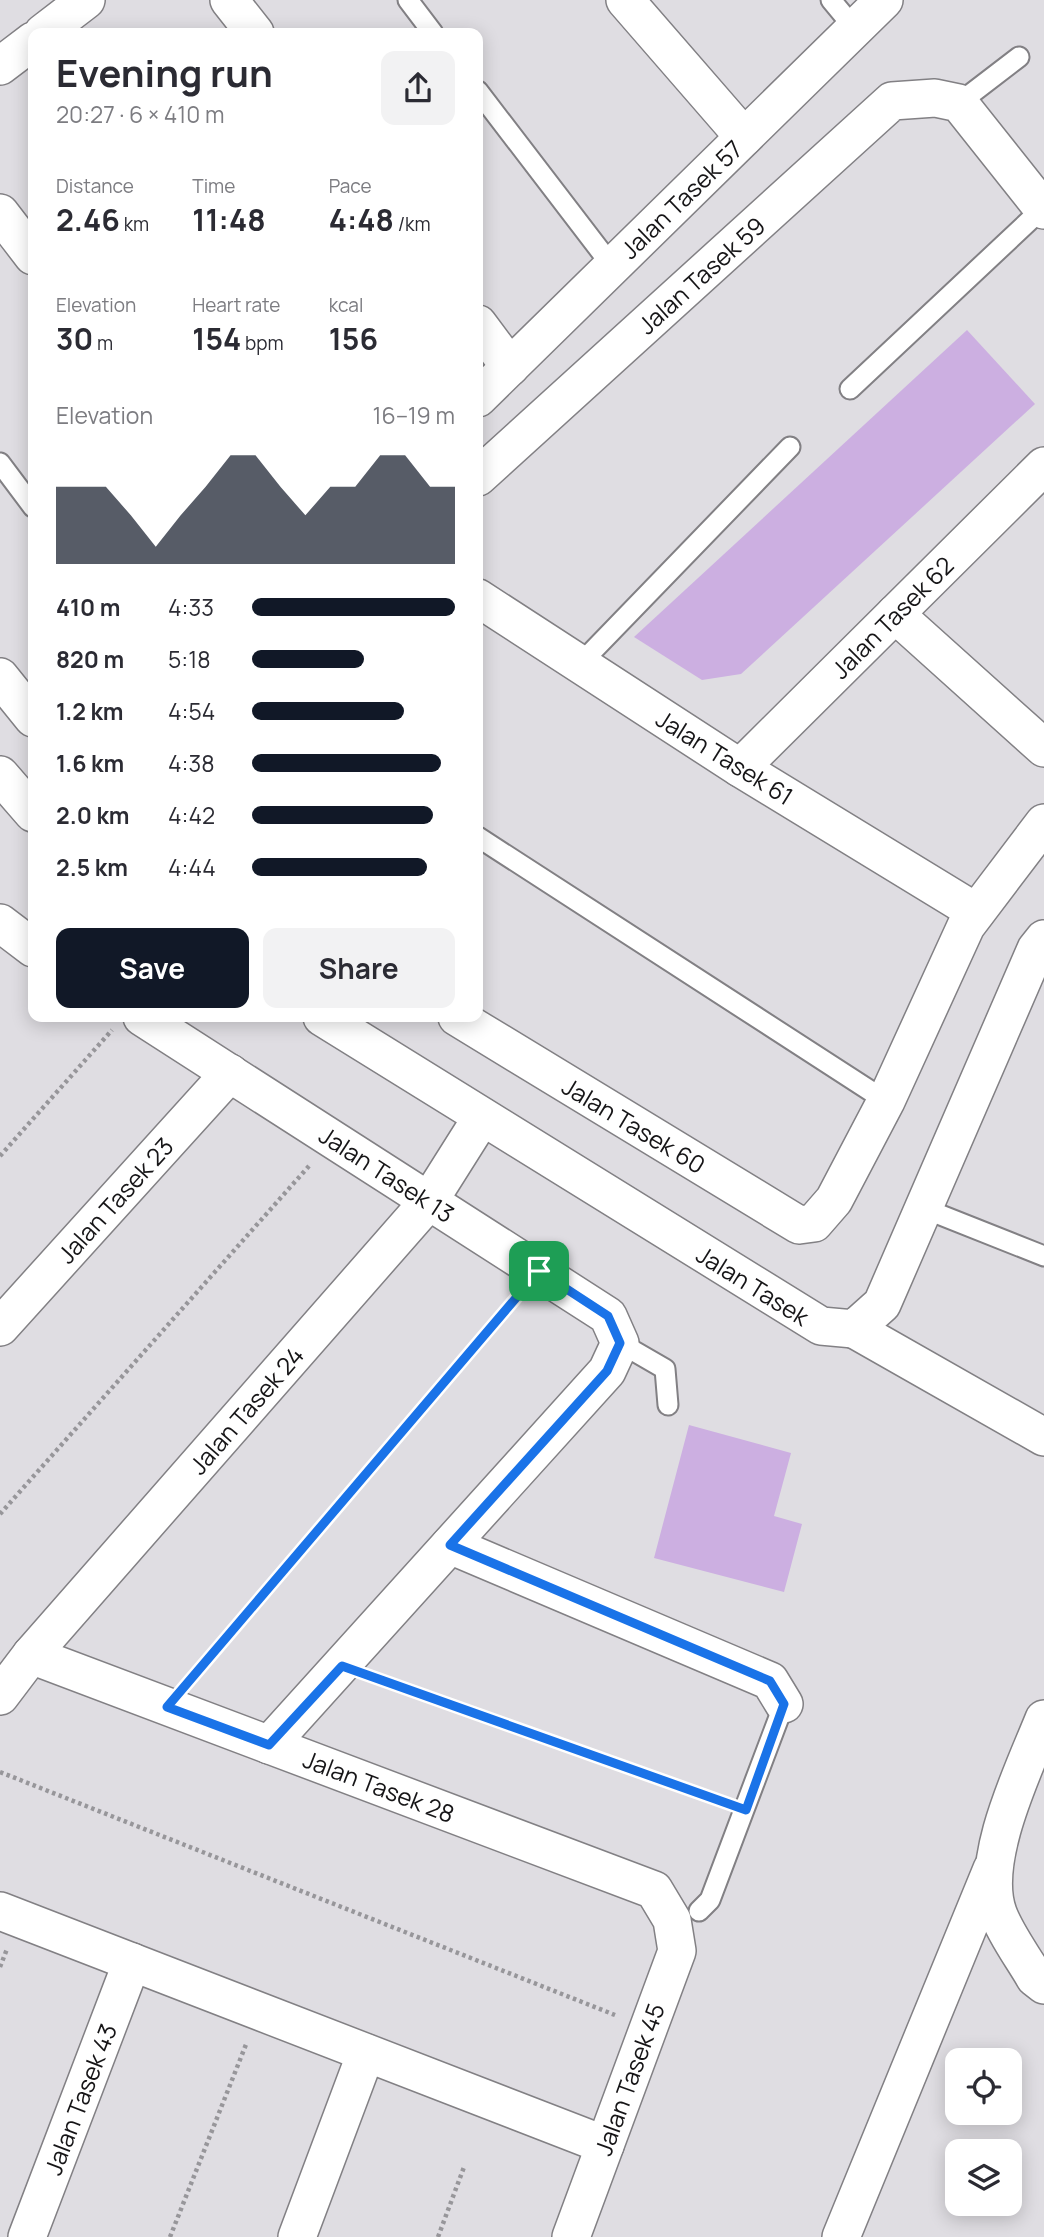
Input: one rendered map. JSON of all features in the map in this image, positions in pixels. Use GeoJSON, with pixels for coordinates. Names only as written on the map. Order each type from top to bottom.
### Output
{"type":"FeatureCollection","features":[{"type":"Feature","properties":{"kind":"street"},"geometry":{"type":"LineString","coordinates":[[50,28],[86,0]]}},
{"type":"Feature","properties":{"kind":"street"},"geometry":{"type":"LineString","coordinates":[[229,0],[251,28]]}},
{"type":"Feature","properties":{"kind":"street"},"geometry":{"type":"LineString","coordinates":[[625,0],[744,137]]}},
{"type":"Feature","properties":{"kind":"street","name":"Jalan Tasek 57"},"geometry":{"type":"LineString","coordinates":[[483,393],[884,0]]}},
{"type":"Feature","properties":{"kind":"street"},"geometry":{"type":"LineString","coordinates":[[1,65],[28,45]]}},
{"type":"Feature","properties":{"kind":"street"},"geometry":{"type":"LineString","coordinates":[[947,100],[1043,209]]}},
{"type":"Feature","properties":{"kind":"street","name":"Jalan Tasek 59"},"geometry":{"type":"LineString","coordinates":[[483,472],[892,101],[947,100]]}},
{"type":"Feature","properties":{"kind":"street"},"geometry":{"type":"LineString","coordinates":[[0,213],[28,249]]}},
{"type":"Feature","properties":{"kind":"street"},"geometry":{"type":"LineString","coordinates":[[483,331],[510,366]]}},
{"type":"Feature","properties":{"kind":"street","name":"Jalan Tasek 62"},"geometry":{"type":"LineString","coordinates":[[740,768],[1044,466]]}},
{"type":"Feature","properties":{"kind":"street","name":"Jalan Tasek 61"},"geometry":{"type":"LineString","coordinates":[[483,601],[740,768],[976,912]]}},
{"type":"Feature","properties":{"kind":"street"},"geometry":{"type":"LineString","coordinates":[[895,614],[1044,748]]}},
{"type":"Feature","properties":{"kind":"street"},"geometry":{"type":"LineString","coordinates":[[0,677],[28,712]]}},
{"type":"Feature","properties":{"kind":"street"},"geometry":{"type":"LineString","coordinates":[[0,775],[28,808]]}},
{"type":"Feature","properties":{"kind":"street"},"geometry":{"type":"LineString","coordinates":[[886,1101],[965,926],[1044,823]]}},
{"type":"Feature","properties":{"kind":"street"},"geometry":{"type":"LineString","coordinates":[[1044,939],[1036,949],[882,1304],[854,1329],[1044,1437]]}},
{"type":"Feature","properties":{"kind":"street","name":"Jalan Tasek 13"},"geometry":{"type":"LineString","coordinates":[[128,1022],[230,1073],[608,1316],[620,1343]]}},
{"type":"Feature","properties":{"kind":"street","name":"Jalan Tasek"},"geometry":{"type":"LineString","coordinates":[[330,1022],[821,1326],[854,1329]]}},
{"type":"Feature","properties":{"kind":"street","name":"Jalan Tasek 60"},"geometry":{"type":"LineString","coordinates":[[465,1022],[799,1225],[814,1223],[834,1200],[886,1101]]}},
{"type":"Feature","properties":{"kind":"street","name":"Jalan Tasek 23"},"geometry":{"type":"LineString","coordinates":[[0,1327],[230,1073]]}},
{"type":"Feature","properties":{"kind":"street","name":"Jalan Tasek 24"},"geometry":{"type":"LineString","coordinates":[[0,1696],[32,1655],[429,1201],[482,1117]]}},
{"type":"Feature","properties":{"kind":"street"},"geometry":{"type":"LineString","coordinates":[[269,1745],[607,1371],[620,1343]]}},
{"type":"Feature","properties":{"kind":"street"},"geometry":{"type":"LineString","coordinates":[[450,1545],[770,1681],[784,1704]]}},
{"type":"Feature","properties":{"kind":"street","name":"Jalan Tasek 28"},"geometry":{"type":"LineString","coordinates":[[32,1655],[654,1890],[685,1915]]}},
{"type":"Feature","properties":{"kind":"street"},"geometry":{"type":"LineString","coordinates":[[841,2237],[992,1869],[1013,1796],[1044,1719]]}},
{"type":"Feature","properties":{"kind":"street"},"geometry":{"type":"LineString","coordinates":[[992,1869],[998,1912],[1035,1978],[1044,1985]]}},
{"type":"Feature","properties":{"kind":"street"},"geometry":{"type":"LineString","coordinates":[[0,1911],[605,2145]]}},
{"type":"Feature","properties":{"kind":"street","name":"Jalan Tasek 45"},"geometry":{"type":"LineString","coordinates":[[571,2237],[677,1951],[685,1915]]}},
{"type":"Feature","properties":{"kind":"street","name":"Jalan Tasek 43"},"geometry":{"type":"LineString","coordinates":[[27,2237],[132,1962]]}},
{"type":"Feature","properties":{"kind":"street"},"geometry":{"type":"LineString","coordinates":[[297,2237],[366,2053]]}},
{"type":"Feature","properties":{"kind":"lane"},"geometry":{"type":"LineString","coordinates":[[408,0],[429,28]]}},
{"type":"Feature","properties":{"kind":"lane"},"geometry":{"type":"LineString","coordinates":[[831,0],[855,29]]}},
{"type":"Feature","properties":{"kind":"lane"},"geometry":{"type":"LineString","coordinates":[[947,100],[1019,57]]}},
{"type":"Feature","properties":{"kind":"lane"},"geometry":{"type":"LineString","coordinates":[[483,98],[612,266]]}},
{"type":"Feature","properties":{"kind":"lane"},"geometry":{"type":"LineString","coordinates":[[850,389],[1043,209]]}},
{"type":"Feature","properties":{"kind":"lane"},"geometry":{"type":"LineString","coordinates":[[580,664],[790,447]]}},
{"type":"Feature","properties":{"kind":"lane"},"geometry":{"type":"LineString","coordinates":[[0,463],[28,500]]}},
{"type":"Feature","properties":{"kind":"lane"},"geometry":{"type":"LineString","coordinates":[[483,840],[886,1101]]}},
{"type":"Feature","properties":{"kind":"lane"},"geometry":{"type":"LineString","coordinates":[[923,1208],[1044,1256]]}},
{"type":"Feature","properties":{"kind":"lane"},"geometry":{"type":"LineString","coordinates":[[620,1343],[665,1369],[668,1405]]}},
{"type":"Feature","properties":{"kind":"lane"},"geometry":{"type":"LineString","coordinates":[[685,1915],[710,1900],[784,1704]]}},
{"type":"Feature","properties":{"kind":"path"},"geometry":{"type":"LineString","coordinates":[[0,1156],[128,1022]]}},
{"type":"Feature","properties":{"kind":"path"},"geometry":{"type":"LineString","coordinates":[[0,1514],[333,1139]]}},
{"type":"Feature","properties":{"kind":"path"},"geometry":{"type":"LineString","coordinates":[[167,1707],[539,1271]]}},
{"type":"Feature","properties":{"kind":"path"},"geometry":{"type":"LineString","coordinates":[[342,1666],[746,1810]]}},
{"type":"Feature","properties":{"kind":"path"},"geometry":{"type":"LineString","coordinates":[[0,1772],[648,2028]]}},
{"type":"Feature","properties":{"kind":"path"},"geometry":{"type":"LineString","coordinates":[[170,2237],[259,2011]]}},
{"type":"Feature","properties":{"kind":"path"},"geometry":{"type":"LineString","coordinates":[[439,2237],[464,2167]]}},
{"type":"Feature","properties":{"kind":"building"},"geometry":{"type":"Polygon","coordinates":[[[967,330],[1035,404],[741,674],[702,680],[634,637],[967,330]]]}},
{"type":"Feature","properties":{"kind":"building"},"geometry":{"type":"Polygon","coordinates":[[[689,1425],[791,1453],[774,1516],[802,1524],[784,1592],[654,1558],[689,1425]]]}},
{"type":"Feature","properties":{"kind":"route"},"geometry":{"type":"LineString","coordinates":[[539,1271],[608,1316],[620,1343],[607,1371],[450,1545],[770,1681],[784,1704],[746,1810],[342,1666],[269,1745],[167,1707],[539,1271]]}}]}
